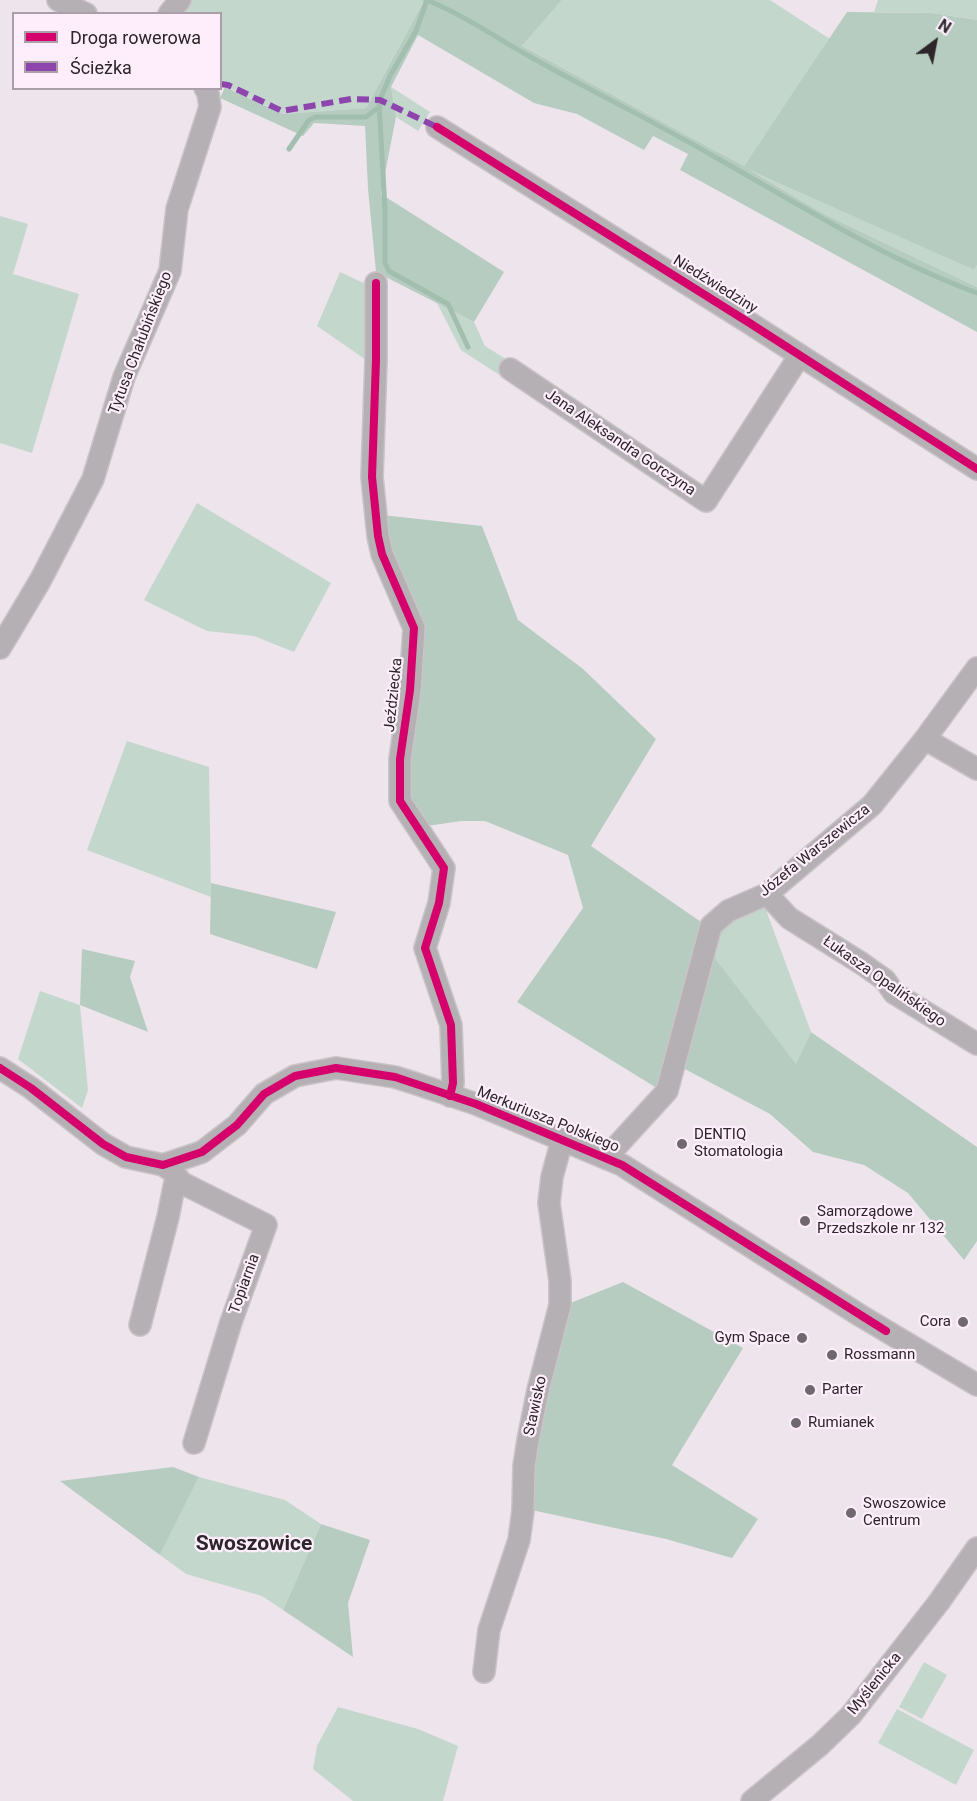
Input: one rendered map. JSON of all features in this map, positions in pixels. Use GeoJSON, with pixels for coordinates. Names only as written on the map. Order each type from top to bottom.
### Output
{"type":"FeatureCollection","features":[{"type":"Feature","properties":{"kind":"street"},"geometry":{"type":"LineString","coordinates":[[58,0],[82,12]]}},
{"type":"Feature","properties":{"kind":"street"},"geometry":{"type":"LineString","coordinates":[[171,12],[180,0]]}},
{"type":"Feature","properties":{"kind":"street","name":"Tytusa Chałubińskiego"},"geometry":{"type":"LineString","coordinates":[[0,648],[40,581],[93,479],[124,377],[170,272],[177,209],[210,107],[206,90]]}},
{"type":"Feature","properties":{"kind":"street","name":"Niedźwiedziny"},"geometry":{"type":"LineString","coordinates":[[437,126],[977,469]]}},
{"type":"Feature","properties":{"kind":"street","name":"Jeździecka"},"geometry":{"type":"LineString","coordinates":[[376,283],[372,477],[378,536],[382,554],[414,628],[410,690],[400,759],[400,801],[444,868],[440,903],[425,948],[451,1025],[453,1083],[450,1096]]}},
{"type":"Feature","properties":{"kind":"street","name":"Jana Aleksandra Gorczyna"},"geometry":{"type":"LineString","coordinates":[[510,369],[706,501],[800,355]]}},
{"type":"Feature","properties":{"kind":"street","name":"Józefa Warszewicza"},"geometry":{"type":"LineString","coordinates":[[607,1159],[667,1091],[711,926],[728,910],[767,894],[872,805],[925,739],[977,668]]}},
{"type":"Feature","properties":{"kind":"street"},"geometry":{"type":"LineString","coordinates":[[925,739],[977,769]]}},
{"type":"Feature","properties":{"kind":"street","name":"Łukasza Opalińskiego"},"geometry":{"type":"LineString","coordinates":[[767,894],[789,918],[885,980],[894,993],[977,1044]]}},
{"type":"Feature","properties":{"kind":"street"},"geometry":{"type":"LineString","coordinates":[[0,1068],[31,1088],[103,1144],[126,1157],[170,1171],[168,1217],[140,1325]]}},
{"type":"Feature","properties":{"kind":"street","name":"Merkuriusza Polskiego"},"geometry":{"type":"LineString","coordinates":[[170,1171],[202,1152],[237,1125],[264,1094],[295,1076],[336,1068],[394,1077],[476,1104],[622,1166],[886,1331],[977,1385]]}},
{"type":"Feature","properties":{"kind":"street","name":"Stawisko"},"geometry":{"type":"LineString","coordinates":[[484,1672],[489,1630],[519,1540],[528,1440],[538,1390],[560,1305],[560,1281],[549,1203],[552,1177],[562,1140]]}},
{"type":"Feature","properties":{"kind":"street","name":"Topiarnia"},"geometry":{"type":"LineString","coordinates":[[170,1171],[182,1183],[266,1225],[231,1322],[194,1443]]}},
{"type":"Feature","properties":{"kind":"street","name":"Myślenicka"},"geometry":{"type":"LineString","coordinates":[[752,1801],[851,1715],[939,1602],[977,1548]]}},
{"type":"Feature","properties":{"kind":"green space"},"geometry":{"type":"Polygon","coordinates":[[[186,0],[422,0],[423,3],[366,108],[283,114],[222,84],[222,12],[179,12],[186,0]]]}},
{"type":"Feature","properties":{"kind":"green space"},"geometry":{"type":"Polygon","coordinates":[[[422,0],[562,0],[522,46],[744,166],[847,12],[933,13],[977,20],[977,265],[974,270],[750,170],[824,214],[977,287],[977,332],[680,170],[688,154],[653,136],[644,150],[577,114],[534,103],[418,35],[391,87],[396,117],[381,194],[504,272],[474,322],[376,272],[365,126],[314,123],[303,136],[220,98],[225,87],[283,114],[366,108],[423,3],[422,0]]]}},
{"type":"Feature","properties":{"kind":"green space"},"geometry":{"type":"Polygon","coordinates":[[[562,0],[770,0],[830,39],[744,166],[522,46],[562,0]]]}},
{"type":"Feature","properties":{"kind":"green space"},"geometry":{"type":"Polygon","coordinates":[[[878,0],[977,0],[977,20],[933,13],[874,12],[878,0]]]}},
{"type":"Feature","properties":{"kind":"green space"},"geometry":{"type":"Polygon","coordinates":[[[391,87],[430,112],[418,131],[396,117],[391,87]]]}},
{"type":"Feature","properties":{"kind":"green space"},"geometry":{"type":"Polygon","coordinates":[[[744,166],[974,270],[977,265],[977,287],[824,214],[744,166]]]}},
{"type":"Feature","properties":{"kind":"green space"},"geometry":{"type":"Polygon","coordinates":[[[0,216],[28,224],[13,274],[79,294],[32,453],[0,443],[0,216]]]}},
{"type":"Feature","properties":{"kind":"green space"},"geometry":{"type":"Polygon","coordinates":[[[340,272],[370,286],[369,362],[317,326],[340,272]]]}},
{"type":"Feature","properties":{"kind":"green space"},"geometry":{"type":"Polygon","coordinates":[[[437,303],[474,322],[485,346],[509,361],[501,376],[461,350],[437,303]]]}},
{"type":"Feature","properties":{"kind":"green space"},"geometry":{"type":"Polygon","coordinates":[[[197,503],[331,583],[294,652],[254,636],[207,631],[144,600],[197,503]]]}},
{"type":"Feature","properties":{"kind":"green space"},"geometry":{"type":"Polygon","coordinates":[[[382,515],[482,526],[518,620],[583,669],[656,739],[591,846],[704,924],[660,1090],[517,1002],[583,908],[568,855],[485,821],[461,821],[420,827],[405,801],[422,629],[393,574],[382,515]]]}},
{"type":"Feature","properties":{"kind":"green space"},"geometry":{"type":"Polygon","coordinates":[[[127,741],[209,767],[211,897],[87,850],[127,741]]]}},
{"type":"Feature","properties":{"kind":"green space"},"geometry":{"type":"Polygon","coordinates":[[[211,883],[336,912],[317,969],[210,934],[211,883]]]}},
{"type":"Feature","properties":{"kind":"green space"},"geometry":{"type":"Polygon","coordinates":[[[762,899],[811,1032],[796,1065],[712,954],[719,927],[762,899]]]}},
{"type":"Feature","properties":{"kind":"green space"},"geometry":{"type":"Polygon","coordinates":[[[82,949],[135,961],[130,977],[148,1032],[80,1005],[82,949]]]}},
{"type":"Feature","properties":{"kind":"green space"},"geometry":{"type":"Polygon","coordinates":[[[712,954],[796,1064],[811,1032],[977,1147],[977,1241],[964,1260],[908,1193],[864,1165],[813,1152],[770,1114],[681,1067],[712,954]]]}},
{"type":"Feature","properties":{"kind":"green space"},"geometry":{"type":"Polygon","coordinates":[[[40,991],[80,1005],[88,1090],[82,1108],[18,1059],[40,991]]]}},
{"type":"Feature","properties":{"kind":"green space"},"geometry":{"type":"Polygon","coordinates":[[[623,1282],[743,1348],[672,1465],[758,1519],[732,1558],[666,1539],[527,1509],[528,1479],[568,1304],[623,1282]]]}},
{"type":"Feature","properties":{"kind":"green space"},"geometry":{"type":"Polygon","coordinates":[[[173,1467],[199,1477],[160,1555],[60,1481],[173,1467]]]}},
{"type":"Feature","properties":{"kind":"green space"},"geometry":{"type":"Polygon","coordinates":[[[199,1477],[285,1500],[321,1524],[283,1610],[262,1596],[186,1574],[160,1555],[199,1477]]]}},
{"type":"Feature","properties":{"kind":"green space"},"geometry":{"type":"Polygon","coordinates":[[[321,1524],[370,1540],[348,1603],[353,1657],[283,1610],[321,1524]]]}},
{"type":"Feature","properties":{"kind":"green space"},"geometry":{"type":"Polygon","coordinates":[[[924,1662],[947,1675],[922,1719],[899,1707],[924,1662]]]}},
{"type":"Feature","properties":{"kind":"green space"},"geometry":{"type":"Polygon","coordinates":[[[338,1707],[418,1729],[458,1746],[443,1801],[353,1801],[313,1769],[317,1746],[338,1707]]]}},
{"type":"Feature","properties":{"kind":"green space"},"geometry":{"type":"Polygon","coordinates":[[[897,1709],[974,1750],[956,1785],[878,1743],[897,1709]]]}},
{"type":"Feature","properties":{"kind":"waterway"},"geometry":{"type":"LineString","coordinates":[[427,0],[466,19],[876,248],[977,293]]}},
{"type":"Feature","properties":{"kind":"waterway"},"geometry":{"type":"LineString","coordinates":[[427,0],[416,31],[390,76],[379,102],[385,209],[385,263],[389,271],[448,304],[468,347]]}},
{"type":"Feature","properties":{"kind":"waterway"},"geometry":{"type":"LineString","coordinates":[[289,149],[309,120],[316,117],[366,117],[380,106]]}},
{"type":"Feature","properties":{"kind":"marked path"},"geometry":{"type":"LineString","coordinates":[[222,84],[282,111],[351,99],[380,100],[437,127]]}},
{"type":"Feature","properties":{"kind":"cycle path"},"geometry":{"type":"LineString","coordinates":[[437,127],[977,469]]}},
{"type":"Feature","properties":{"kind":"cycle path"},"geometry":{"type":"LineString","coordinates":[[376,283],[372,477],[378,536],[382,554],[414,628],[410,690],[400,759],[400,801],[444,868],[439,903],[425,948],[451,1025],[453,1083],[450,1096]]}},
{"type":"Feature","properties":{"kind":"cycle path"},"geometry":{"type":"LineString","coordinates":[[0,1068],[31,1088],[103,1144],[126,1157],[163,1165],[202,1152],[237,1125],[264,1094],[295,1076],[336,1068],[395,1077],[476,1104],[622,1165],[886,1331]]}},
{"type":"Feature","properties":{"kind":"place","name":"DENTIQ Stomatologia"},"geometry":{"type":"Point","coordinates":[682,1144]}},
{"type":"Feature","properties":{"kind":"place","name":"Samorządowe Przedszkole nr 132"},"geometry":{"type":"Point","coordinates":[805,1221]}},
{"type":"Feature","properties":{"kind":"place","name":"Cora"},"geometry":{"type":"Point","coordinates":[963,1322]}},
{"type":"Feature","properties":{"kind":"place","name":"Gym Space"},"geometry":{"type":"Point","coordinates":[802,1338]}},
{"type":"Feature","properties":{"kind":"place","name":"Rossmann"},"geometry":{"type":"Point","coordinates":[832,1355]}},
{"type":"Feature","properties":{"kind":"place","name":"Parter"},"geometry":{"type":"Point","coordinates":[810,1390]}},
{"type":"Feature","properties":{"kind":"place","name":"Rumianek"},"geometry":{"type":"Point","coordinates":[796,1423]}},
{"type":"Feature","properties":{"kind":"place","name":"Swoszowice Centrum"},"geometry":{"type":"Point","coordinates":[851,1513]}},
{"type":"Feature","properties":{"kind":"district","name":"Swoszowice"},"geometry":{"type":"Point","coordinates":[254,1545]}}]}
